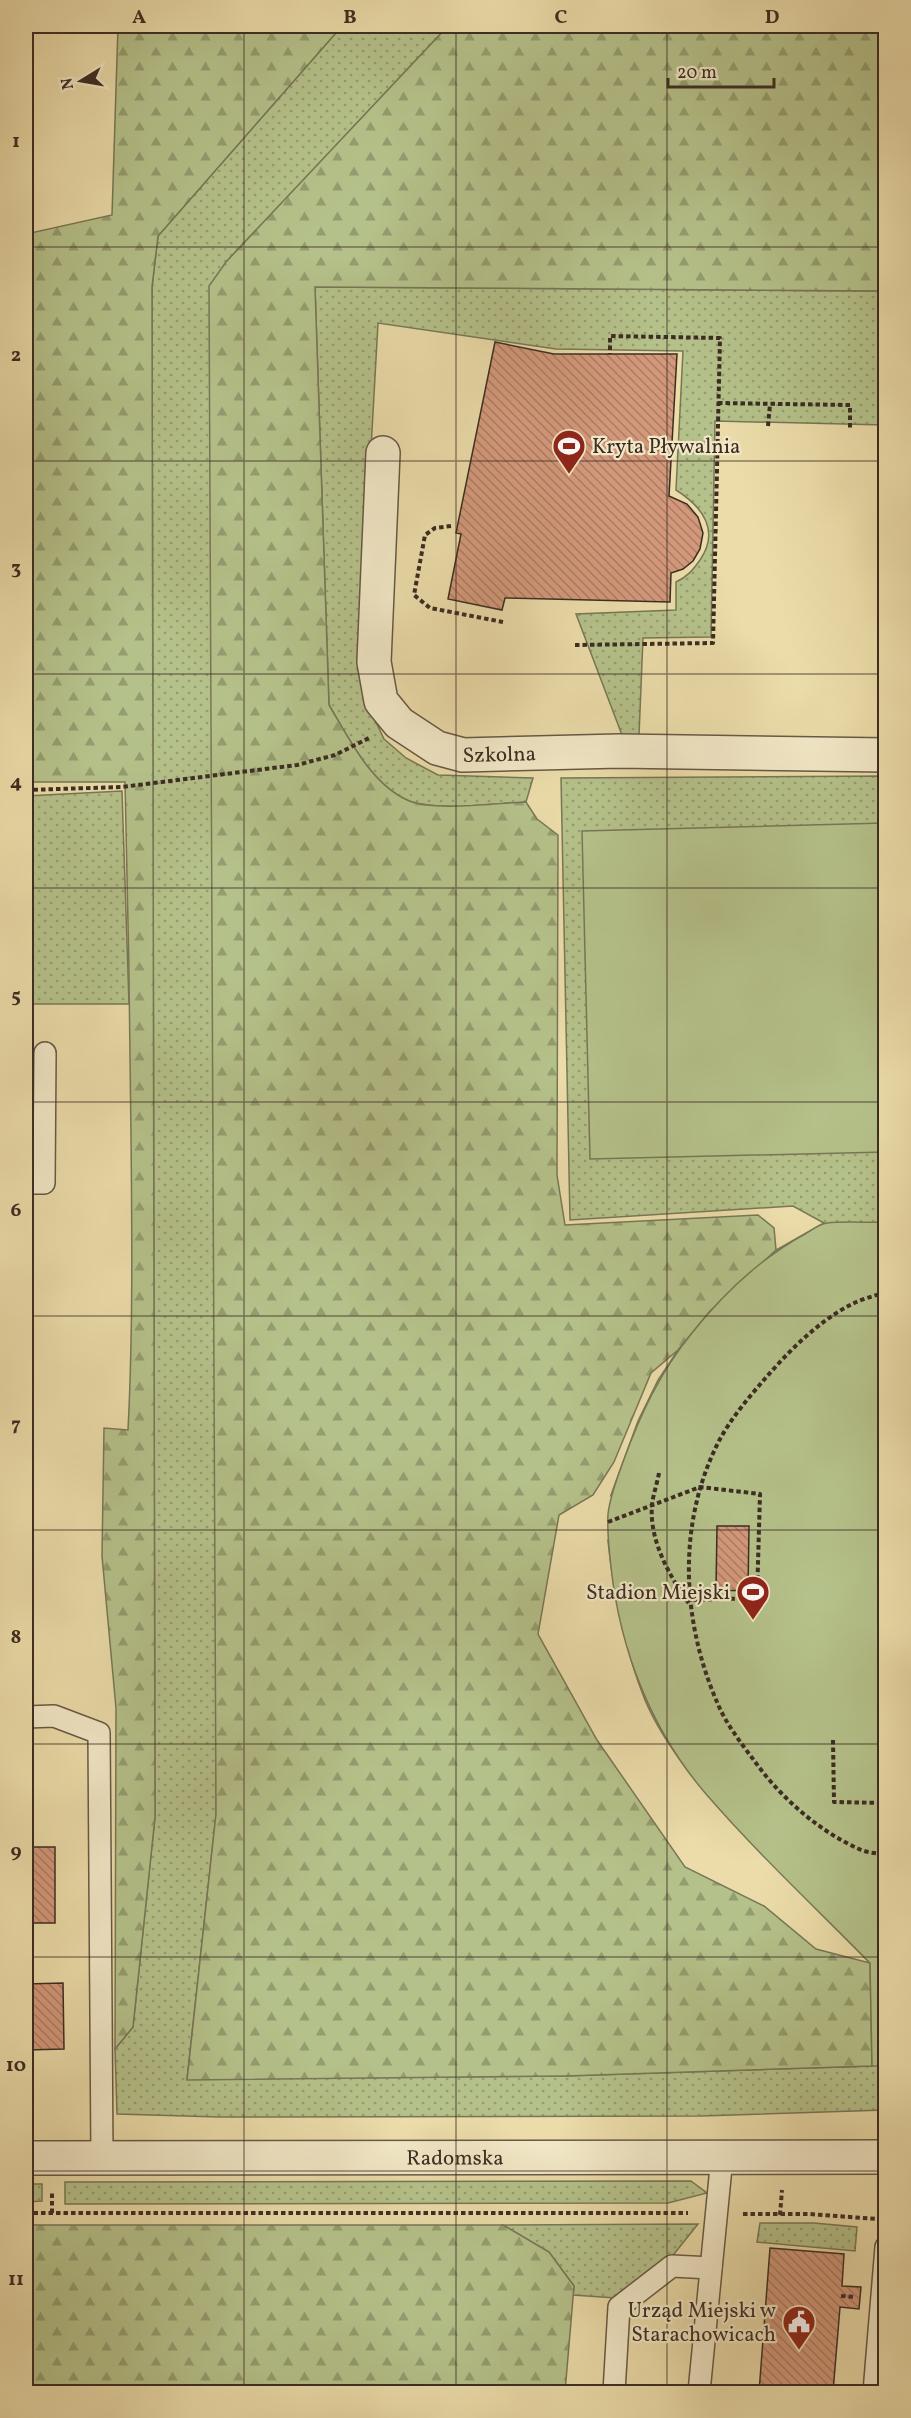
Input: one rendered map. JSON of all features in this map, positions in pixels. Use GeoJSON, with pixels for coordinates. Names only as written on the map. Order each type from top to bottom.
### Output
{"type":"FeatureCollection","features":[{"type":"Feature","properties":{"kind":"street","name":"Szkolna"},"geometry":{"type":"LineString","coordinates":[[383,453],[374,662],[381,700],[399,723],[437,748],[463,754],[619,751],[885,755]]}},
{"type":"Feature","properties":{"kind":"street","name":"Radomska"},"geometry":{"type":"LineString","coordinates":[[26,2158],[885,2157]]}},
{"type":"Feature","properties":{"kind":"lane"},"geometry":{"type":"LineString","coordinates":[[26,1183],[44,1183],[45,1053]]}},
{"type":"Feature","properties":{"kind":"lane"},"geometry":{"type":"LineString","coordinates":[[26,1717],[54,1716],[99,1733],[102,2157]]}},
{"type":"Feature","properties":{"kind":"lane"},"geometry":{"type":"LineString","coordinates":[[699,2392],[722,2157]]}},
{"type":"Feature","properties":{"kind":"lane"},"geometry":{"type":"LineString","coordinates":[[874,2392],[885,2247]]}},
{"type":"Feature","properties":{"kind":"lane"},"geometry":{"type":"LineString","coordinates":[[614,2392],[619,2307],[672,2266],[711,2268]]}},
{"type":"Feature","properties":{"kind":"path"},"geometry":{"type":"LineString","coordinates":[[574,645],[713,643],[720,338],[610,336],[610,354]]}},
{"type":"Feature","properties":{"kind":"path"},"geometry":{"type":"LineString","coordinates":[[718,403],[850,405],[850,429]]}},
{"type":"Feature","properties":{"kind":"path"},"geometry":{"type":"LineString","coordinates":[[768,426],[770,404]]}},
{"type":"Feature","properties":{"kind":"path"},"geometry":{"type":"LineString","coordinates":[[451,526],[435,528],[425,536],[414,596],[430,608],[503,622]]}},
{"type":"Feature","properties":{"kind":"path"},"geometry":{"type":"LineString","coordinates":[[26,790],[122,787],[297,765],[341,752],[371,737]]}},
{"type":"Feature","properties":{"kind":"path"},"geometry":{"type":"LineString","coordinates":[[885,1292],[851,1304],[812,1331],[784,1357],[753,1393],[720,1439],[700,1487],[692,1523],[688,1558],[690,1602],[698,1653],[717,1704],[768,1781],[822,1828],[861,1850],[885,1855]]}},
{"type":"Feature","properties":{"kind":"path"},"geometry":{"type":"LineString","coordinates":[[659,1473],[652,1505],[658,1548],[675,1584],[690,1602]]}},
{"type":"Feature","properties":{"kind":"path"},"geometry":{"type":"LineString","coordinates":[[608,1522],[700,1487],[760,1494],[757,1598],[690,1602]]}},
{"type":"Feature","properties":{"kind":"path"},"geometry":{"type":"LineString","coordinates":[[833,1740],[834,1802],[885,1803]]}},
{"type":"Feature","properties":{"kind":"path"},"geometry":{"type":"LineString","coordinates":[[52,2213],[53,2185]]}},
{"type":"Feature","properties":{"kind":"path"},"geometry":{"type":"LineString","coordinates":[[780,2214],[782,2197]]}},
{"type":"Feature","properties":{"kind":"path"},"geometry":{"type":"LineString","coordinates":[[26,2213],[674,2213]]}},
{"type":"Feature","properties":{"kind":"path"},"geometry":{"type":"LineString","coordinates":[[752,2214],[885,2219]]}},
{"type":"Feature","properties":{"kind":"green space"},"geometry":{"type":"Polygon","coordinates":[[[118,26],[342,26],[158,236],[152,287],[155,1817],[133,2027],[115,2049],[116,1708],[102,1556],[104,1428],[128,1430],[131,1356],[131,1091],[125,782],[26,782],[26,234],[112,215],[118,26]]]}},
{"type":"Feature","properties":{"kind":"green space"},"geometry":{"type":"Polygon","coordinates":[[[342,26],[448,26],[226,262],[216,1814],[187,2079],[565,2076],[872,2066],[870,1963],[791,1884],[717,1804],[689,1772],[664,1737],[645,1700],[631,1661],[613,1582],[608,1541],[885,1868],[885,2110],[701,2116],[219,2117],[117,2114],[115,2049],[133,2027],[155,1817],[152,287],[158,236],[342,26]]]}},
{"type":"Feature","properties":{"kind":"green space"},"geometry":{"type":"Polygon","coordinates":[[[448,26],[885,26],[885,291],[315,287],[329,705],[362,758],[382,783],[394,793],[418,804],[432,806],[526,802],[537,819],[558,835],[557,1175],[565,1225],[758,1215],[774,1228],[776,1250],[710,1311],[678,1350],[651,1373],[614,1462],[593,1495],[559,1515],[538,1634],[597,1740],[685,1867],[764,1906],[816,1949],[870,1963],[872,2066],[565,2076],[187,2080],[216,1814],[209,286],[226,262],[448,26]]]}},
{"type":"Feature","properties":{"kind":"green space"},"geometry":{"type":"Polygon","coordinates":[[[315,287],[885,291],[885,425],[715,421],[711,637],[643,638],[639,735],[622,735],[576,614],[676,610],[676,582],[692,570],[706,549],[708,530],[706,520],[694,504],[676,490],[683,351],[556,349],[378,323],[359,665],[368,705],[384,739],[406,758],[438,775],[533,778],[526,802],[448,806],[418,804],[394,793],[382,783],[353,745],[329,705],[315,287]]]}},
{"type":"Feature","properties":{"kind":"green space"},"geometry":{"type":"Polygon","coordinates":[[[885,776],[885,1283],[611,1495],[638,1421],[658,1380],[678,1350],[710,1311],[776,1250],[824,1223],[793,1206],[570,1220],[561,778],[885,776]]]}},
{"type":"Feature","properties":{"kind":"green space"},"geometry":{"type":"Polygon","coordinates":[[[122,791],[129,1004],[26,1004],[26,796],[122,791]]]}},
{"type":"Feature","properties":{"kind":"green space"},"geometry":{"type":"Polygon","coordinates":[[[885,823],[885,1152],[590,1159],[582,831],[885,823]]]}},
{"type":"Feature","properties":{"kind":"green space","name":"Stadion Miejski"},"geometry":{"type":"Polygon","coordinates":[[[834,1222],[885,1222],[885,2066],[872,2066],[870,1963],[725,1816],[686,1769],[654,1716],[631,1658],[615,1598],[608,1540],[608,1514],[616,1481],[652,1394],[670,1363],[717,1304],[773,1254],[818,1226],[834,1222]]]}},
{"type":"Feature","properties":{"kind":"green space"},"geometry":{"type":"Polygon","coordinates":[[[691,2181],[707,2193],[668,2203],[65,2204],[65,2182],[691,2181]]]}},
{"type":"Feature","properties":{"kind":"green space"},"geometry":{"type":"Polygon","coordinates":[[[26,2184],[42,2184],[42,2201],[26,2202],[26,2184]]]}},
{"type":"Feature","properties":{"kind":"green space"},"geometry":{"type":"Polygon","coordinates":[[[760,2223],[814,2223],[857,2227],[855,2251],[757,2242],[760,2223]]]}},
{"type":"Feature","properties":{"kind":"green space"},"geometry":{"type":"Polygon","coordinates":[[[698,2224],[670,2259],[616,2298],[573,2295],[574,2286],[549,2252],[503,2225],[698,2224]]]}},
{"type":"Feature","properties":{"kind":"green space"},"geometry":{"type":"Polygon","coordinates":[[[26,2225],[503,2225],[549,2252],[574,2286],[565,2392],[26,2392],[26,2225]]]}},
{"type":"Feature","properties":{"kind":"building","name":"Kryta Pływalnia"},"geometry":{"type":"Polygon","coordinates":[[[495,342],[554,354],[677,354],[669,496],[687,504],[698,517],[703,533],[700,549],[693,561],[683,569],[671,573],[670,602],[505,598],[502,610],[448,599],[461,534],[456,533],[495,342]]]}},
{"type":"Feature","properties":{"kind":"building"},"geometry":{"type":"Polygon","coordinates":[[[717,1526],[749,1526],[748,1591],[716,1590],[717,1526]]]}},
{"type":"Feature","properties":{"kind":"building"},"geometry":{"type":"Polygon","coordinates":[[[26,1847],[55,1847],[55,1923],[26,1923],[26,1847]]]}},
{"type":"Feature","properties":{"kind":"building"},"geometry":{"type":"Polygon","coordinates":[[[63,1983],[64,2049],[26,2050],[26,1984],[63,1983]]]}},
{"type":"Feature","properties":{"kind":"building","name":"Urząd Miejski w Starachowicach"},"geometry":{"type":"Polygon","coordinates":[[[770,2248],[844,2254],[842,2286],[861,2287],[859,2309],[840,2307],[833,2392],[759,2392],[770,2248]]]}},
{"type":"Feature","properties":{"kind":"place","name":"Kryta Pływalnia"},"geometry":{"type":"Point","coordinates":[569,475]}},
{"type":"Feature","properties":{"kind":"place","name":"Stadion Miejski"},"geometry":{"type":"Point","coordinates":[753,1621]}},
{"type":"Feature","properties":{"kind":"place","name":"Urząd Miejski w Starachowicach"},"geometry":{"type":"Point","coordinates":[799,2351]}}]}
